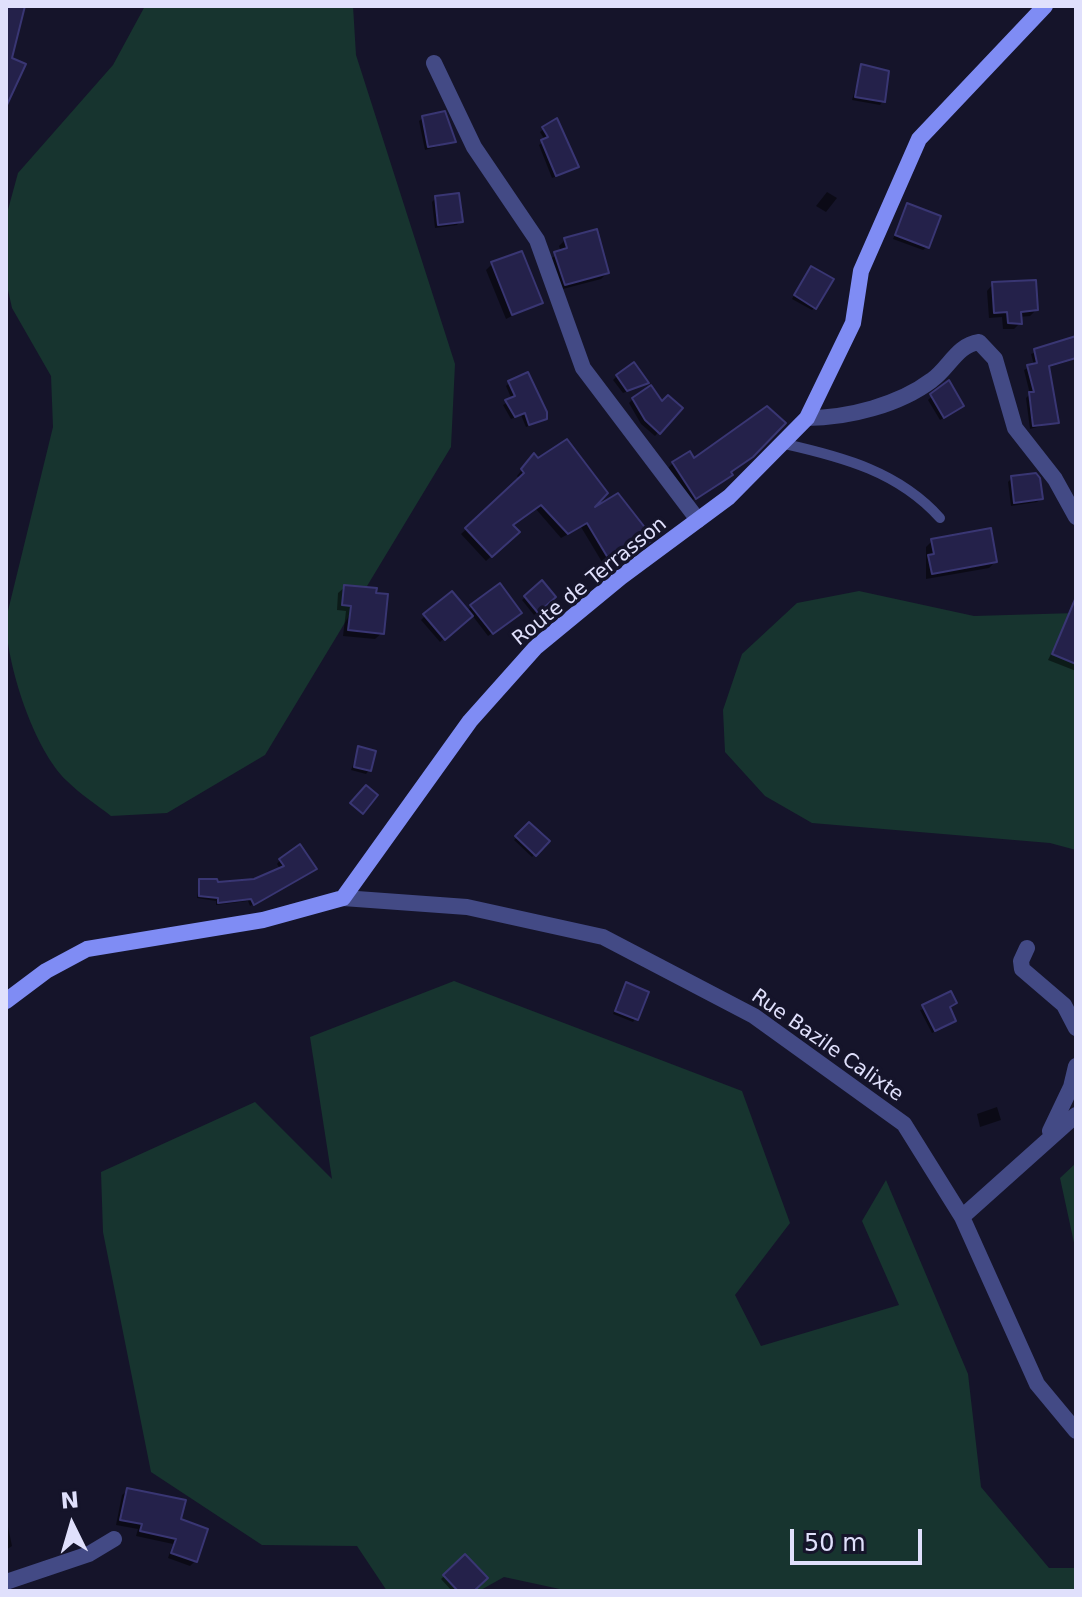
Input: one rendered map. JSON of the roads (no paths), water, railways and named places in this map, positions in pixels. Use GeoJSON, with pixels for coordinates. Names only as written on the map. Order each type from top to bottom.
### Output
{"type":"FeatureCollection","features":[{"type":"Feature","properties":{"kind":"street","name":"Route de Terrasson"},"geometry":{"type":"LineString","coordinates":[[343,898],[461,733],[536,647],[621,577],[729,497],[785,444],[807,418],[853,323],[861,271],[919,139],[1045,6]]}},
{"type":"Feature","properties":{"kind":"street"},"geometry":{"type":"LineString","coordinates":[[434,63],[474,147],[537,240],[583,368],[698,520]]}},
{"type":"Feature","properties":{"kind":"street"},"geometry":{"type":"LineString","coordinates":[[807,418],[854,413],[913,392],[934,379],[963,347],[979,342],[995,359],[1015,428],[1055,479],[1076,517]]}},
{"type":"Feature","properties":{"kind":"street"},"geometry":{"type":"LineString","coordinates":[[6,1001],[46,971],[87,949],[263,920],[343,898]]}},
{"type":"Feature","properties":{"kind":"street","name":"Rue Bazile Calixte"},"geometry":{"type":"LineString","coordinates":[[343,898],[467,907],[603,937],[754,1016],[904,1124],[962,1217],[1037,1384],[1076,1431]]}},
{"type":"Feature","properties":{"kind":"street"},"geometry":{"type":"LineString","coordinates":[[1027,948],[1021,961],[1022,969],[1064,1005],[1076,1028]]}},
{"type":"Feature","properties":{"kind":"street"},"geometry":{"type":"LineString","coordinates":[[1044,1141],[1067,1097],[1076,1066]]}},
{"type":"Feature","properties":{"kind":"street"},"geometry":{"type":"LineString","coordinates":[[962,1217],[1076,1115]]}},
{"type":"Feature","properties":{"kind":"street"},"geometry":{"type":"LineString","coordinates":[[6,1582],[89,1554],[114,1539]]}},
{"type":"Feature","properties":{"kind":"lane"},"geometry":{"type":"LineString","coordinates":[[785,444],[851,459],[923,499],[940,518]]}}]}
